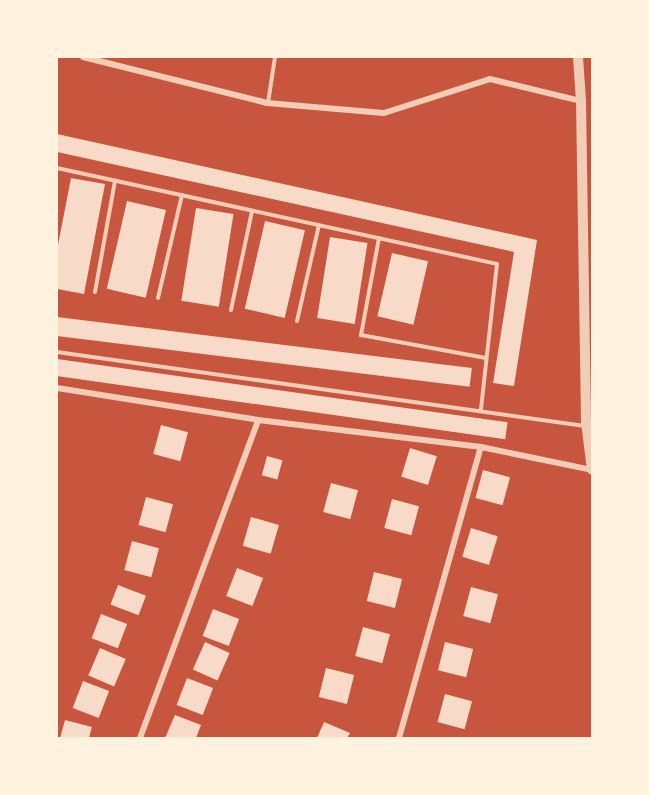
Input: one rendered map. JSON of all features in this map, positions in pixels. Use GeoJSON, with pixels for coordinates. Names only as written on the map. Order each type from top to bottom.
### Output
{"type":"FeatureCollection","features":[{"type":"Feature","properties":{"kind":"street"},"geometry":{"type":"LineString","coordinates":[[83,57],[267,103],[384,113],[490,79],[581,101]]}},
{"type":"Feature","properties":{"kind":"street"},"geometry":{"type":"LineString","coordinates":[[57,388],[258,420],[481,447],[592,470],[587,426],[581,101],[578,57]]}},
{"type":"Feature","properties":{"kind":"street"},"geometry":{"type":"LineString","coordinates":[[140,738],[258,420]]}},
{"type":"Feature","properties":{"kind":"street"},"geometry":{"type":"LineString","coordinates":[[399,738],[481,447]]}},
{"type":"Feature","properties":{"kind":"lane"},"geometry":{"type":"LineString","coordinates":[[267,103],[275,57]]}},
{"type":"Feature","properties":{"kind":"lane"},"geometry":{"type":"LineString","coordinates":[[57,168],[496,264],[481,410]]}},
{"type":"Feature","properties":{"kind":"lane"},"geometry":{"type":"LineString","coordinates":[[94,292],[115,181]]}},
{"type":"Feature","properties":{"kind":"lane"},"geometry":{"type":"LineString","coordinates":[[158,298],[182,195]]}},
{"type":"Feature","properties":{"kind":"lane"},"geometry":{"type":"LineString","coordinates":[[231,310],[252,211]]}},
{"type":"Feature","properties":{"kind":"lane"},"geometry":{"type":"LineString","coordinates":[[297,321],[319,225]]}},
{"type":"Feature","properties":{"kind":"lane"},"geometry":{"type":"LineString","coordinates":[[380,238],[361,335],[486,358]]}},
{"type":"Feature","properties":{"kind":"lane"},"geometry":{"type":"LineString","coordinates":[[57,352],[587,426]]}},
{"type":"Feature","properties":{"kind":"building"},"geometry":{"type":"Polygon","coordinates":[[[57,134],[537,240],[514,386],[493,383],[514,252],[57,152],[57,134]]]}},
{"type":"Feature","properties":{"kind":"building"},"geometry":{"type":"Polygon","coordinates":[[[71,178],[105,184],[84,294],[57,289],[57,250],[71,178]]]}},
{"type":"Feature","properties":{"kind":"building"},"geometry":{"type":"Polygon","coordinates":[[[127,201],[166,210],[146,298],[107,289],[127,201]]]}},
{"type":"Feature","properties":{"kind":"building"},"geometry":{"type":"Polygon","coordinates":[[[196,208],[234,214],[219,307],[181,301],[196,208]]]}},
{"type":"Feature","properties":{"kind":"building"},"geometry":{"type":"Polygon","coordinates":[[[265,221],[305,230],[285,318],[245,309],[265,221]]]}},
{"type":"Feature","properties":{"kind":"building"},"geometry":{"type":"Polygon","coordinates":[[[330,237],[368,243],[355,324],[317,318],[330,237]]]}},
{"type":"Feature","properties":{"kind":"building"},"geometry":{"type":"Polygon","coordinates":[[[392,253],[428,261],[413,325],[377,316],[392,253]]]}},
{"type":"Feature","properties":{"kind":"building"},"geometry":{"type":"Polygon","coordinates":[[[57,317],[472,368],[470,387],[57,336],[57,317]]]}},
{"type":"Feature","properties":{"kind":"building"},"geometry":{"type":"Polygon","coordinates":[[[57,359],[508,422],[505,439],[57,376],[57,359]]]}},
{"type":"Feature","properties":{"kind":"building"},"geometry":{"type":"Polygon","coordinates":[[[161,425],[188,432],[180,461],[153,454],[161,425]]]}},
{"type":"Feature","properties":{"kind":"building"},"geometry":{"type":"Polygon","coordinates":[[[410,448],[437,456],[428,485],[401,477],[410,448]]]}},
{"type":"Feature","properties":{"kind":"building"},"geometry":{"type":"Polygon","coordinates":[[[267,456],[282,460],[277,479],[262,475],[267,456]]]}},
{"type":"Feature","properties":{"kind":"building"},"geometry":{"type":"Polygon","coordinates":[[[483,470],[510,477],[503,505],[475,498],[483,470]]]}},
{"type":"Feature","properties":{"kind":"building"},"geometry":{"type":"Polygon","coordinates":[[[331,483],[358,490],[350,519],[323,512],[331,483]]]}},
{"type":"Feature","properties":{"kind":"building"},"geometry":{"type":"Polygon","coordinates":[[[146,497],[173,504],[166,532],[138,525],[146,497]]]}},
{"type":"Feature","properties":{"kind":"building"},"geometry":{"type":"Polygon","coordinates":[[[392,499],[419,506],[411,535],[384,528],[392,499]]]}},
{"type":"Feature","properties":{"kind":"building"},"geometry":{"type":"Polygon","coordinates":[[[251,517],[279,525],[271,554],[243,546],[251,517]]]}},
{"type":"Feature","properties":{"kind":"building"},"geometry":{"type":"Polygon","coordinates":[[[471,528],[498,536],[489,565],[462,557],[471,528]]]}},
{"type":"Feature","properties":{"kind":"building"},"geometry":{"type":"Polygon","coordinates":[[[132,541],[159,548],[151,577],[124,570],[132,541]]]}},
{"type":"Feature","properties":{"kind":"building"},"geometry":{"type":"Polygon","coordinates":[[[237,568],[263,578],[252,606],[226,596],[237,568]]]}},
{"type":"Feature","properties":{"kind":"building"},"geometry":{"type":"Polygon","coordinates":[[[374,572],[402,579],[395,608],[367,601],[374,572]]]}},
{"type":"Feature","properties":{"kind":"building"},"geometry":{"type":"Polygon","coordinates":[[[118,585],[146,596],[138,615],[110,605],[118,585]]]}},
{"type":"Feature","properties":{"kind":"building"},"geometry":{"type":"Polygon","coordinates":[[[471,587],[498,594],[490,623],[463,616],[471,587]]]}},
{"type":"Feature","properties":{"kind":"building"},"geometry":{"type":"Polygon","coordinates":[[[213,609],[239,619],[229,646],[203,636],[213,609]]]}},
{"type":"Feature","properties":{"kind":"building"},"geometry":{"type":"Polygon","coordinates":[[[101,614],[127,624],[118,648],[92,638],[101,614]]]}},
{"type":"Feature","properties":{"kind":"building"},"geometry":{"type":"Polygon","coordinates":[[[363,627],[390,634],[382,663],[355,656],[363,627]]]}},
{"type":"Feature","properties":{"kind":"building"},"geometry":{"type":"Polygon","coordinates":[[[205,642],[230,653],[217,680],[193,669],[205,642]]]}},
{"type":"Feature","properties":{"kind":"building"},"geometry":{"type":"Polygon","coordinates":[[[445,642],[473,649],[466,677],[438,670],[445,642]]]}},
{"type":"Feature","properties":{"kind":"building"},"geometry":{"type":"Polygon","coordinates":[[[100,648],[126,659],[114,687],[88,676],[100,648]]]}},
{"type":"Feature","properties":{"kind":"building"},"geometry":{"type":"Polygon","coordinates":[[[326,668],[354,675],[347,704],[319,697],[326,668]]]}},
{"type":"Feature","properties":{"kind":"building"},"geometry":{"type":"Polygon","coordinates":[[[187,678],[213,688],[203,715],[177,705],[187,678]]]}},
{"type":"Feature","properties":{"kind":"building"},"geometry":{"type":"Polygon","coordinates":[[[83,681],[109,691],[99,718],[73,708],[83,681]]]}},
{"type":"Feature","properties":{"kind":"building"},"geometry":{"type":"Polygon","coordinates":[[[445,694],[472,701],[465,729],[437,722],[445,694]]]}},
{"type":"Feature","properties":{"kind":"building"},"geometry":{"type":"Polygon","coordinates":[[[175,715],[201,725],[196,738],[165,738],[175,715]]]}},
{"type":"Feature","properties":{"kind":"building"},"geometry":{"type":"Polygon","coordinates":[[[65,720],[92,727],[89,738],[60,738],[65,720]]]}},
{"type":"Feature","properties":{"kind":"building"},"geometry":{"type":"Polygon","coordinates":[[[324,722],[350,733],[347,738],[317,738],[324,722]]]}}]}
